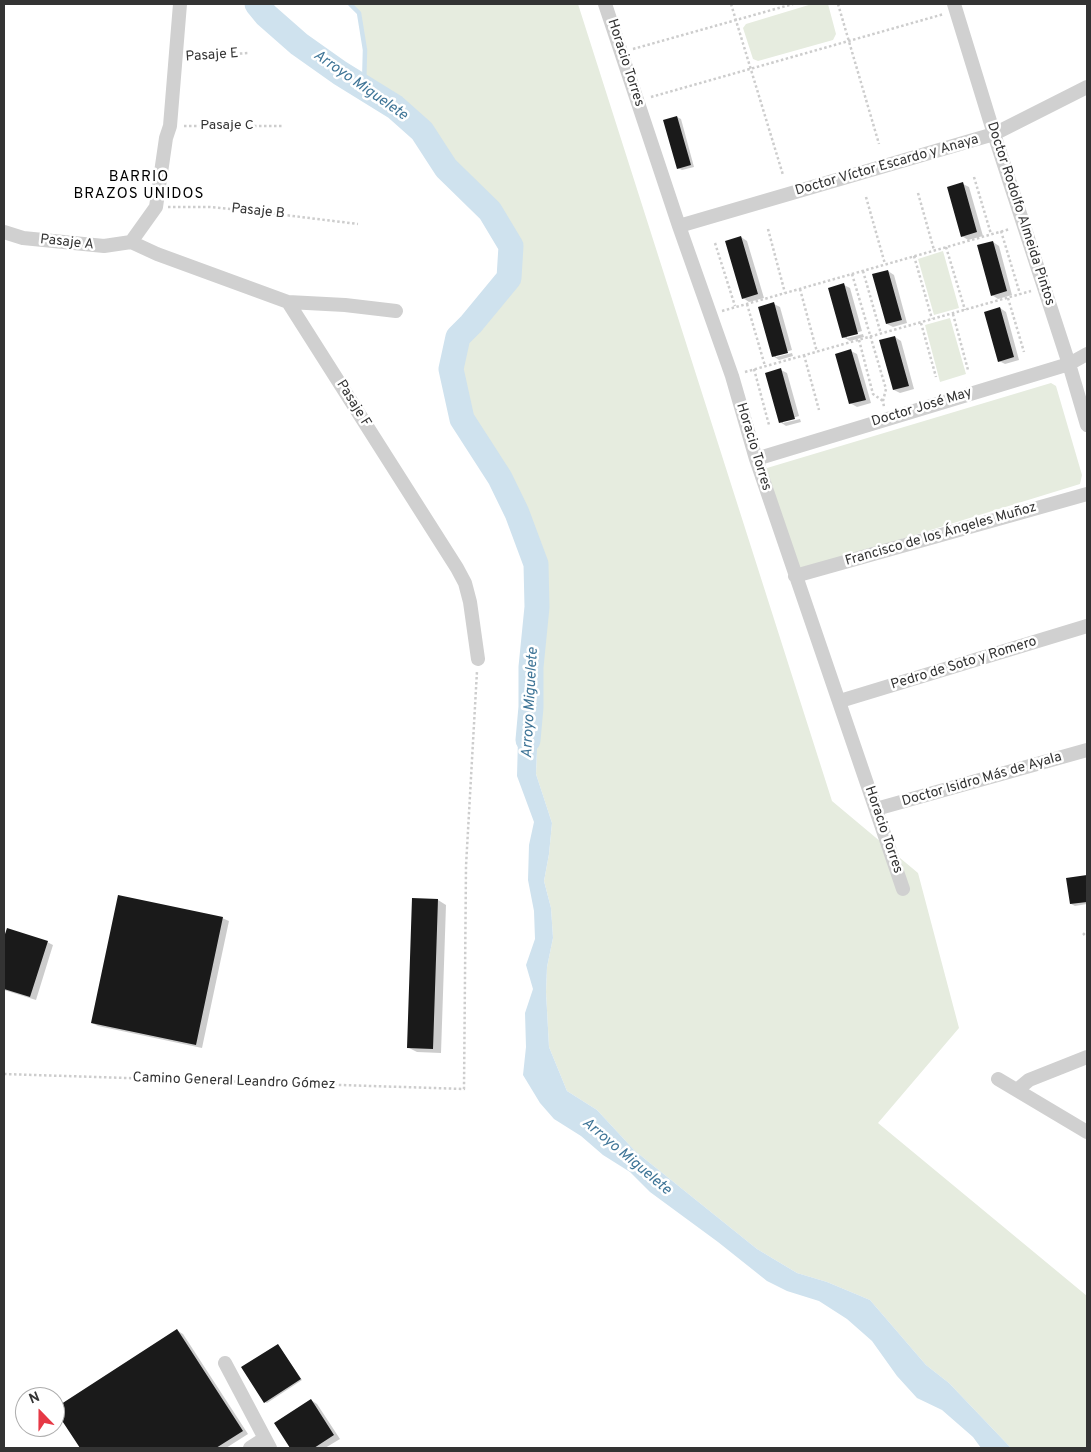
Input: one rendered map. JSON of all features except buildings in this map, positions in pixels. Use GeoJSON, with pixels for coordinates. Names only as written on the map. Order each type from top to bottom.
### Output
{"type":"FeatureCollection","features":[{"type":"Feature","properties":{"kind":"street"},"geometry":{"type":"LineString","coordinates":[[180,4],[170,126],[166,138],[156,207],[131,242],[157,254],[288,302],[345,305],[396,311]]}},
{"type":"Feature","properties":{"kind":"street","name":"Horacio Torres"},"geometry":{"type":"LineString","coordinates":[[605,4],[679,226],[732,376],[756,459],[795,576],[840,701],[903,889]]}},
{"type":"Feature","properties":{"kind":"street","name":"Doctor Rodolfo Almeida Pintos"},"geometry":{"type":"LineString","coordinates":[[955,7],[1087,425]]}},
{"type":"Feature","properties":{"kind":"street","name":"Doctor Víctor Escardo y Anaya"},"geometry":{"type":"LineString","coordinates":[[679,226],[994,134],[1087,87]]}},
{"type":"Feature","properties":{"kind":"street","name":"Pasaje A"},"geometry":{"type":"LineString","coordinates":[[4,232],[23,238],[104,246],[131,242]]}},
{"type":"Feature","properties":{"kind":"street","name":"Pasaje F"},"geometry":{"type":"LineString","coordinates":[[288,302],[465,583],[470,602],[478,659]]}},
{"type":"Feature","properties":{"kind":"street","name":"Doctor José May"},"geometry":{"type":"LineString","coordinates":[[756,459],[1069,364],[1087,354]]}},
{"type":"Feature","properties":{"kind":"street","name":"Francisco de los Ángeles Muñoz"},"geometry":{"type":"LineString","coordinates":[[795,576],[1087,494]]}},
{"type":"Feature","properties":{"kind":"street","name":"Pedro de Soto y Romero"},"geometry":{"type":"LineString","coordinates":[[840,701],[1087,626]]}},
{"type":"Feature","properties":{"kind":"street","name":"Doctor Isidro Más de Ayala"},"geometry":{"type":"LineString","coordinates":[[876,810],[1087,750]]}},
{"type":"Feature","properties":{"kind":"street"},"geometry":{"type":"LineString","coordinates":[[1017,1090],[1029,1080],[1087,1057]]}},
{"type":"Feature","properties":{"kind":"street"},"geometry":{"type":"LineString","coordinates":[[998,1079],[1087,1132]]}},
{"type":"Feature","properties":{"kind":"street"},"geometry":{"type":"LineString","coordinates":[[224,1362],[267,1444],[250,1448]]}},
{"type":"Feature","properties":{"kind":"path"},"geometry":{"type":"LineString","coordinates":[[731,4],[783,175]]}},
{"type":"Feature","properties":{"kind":"path"},"geometry":{"type":"LineString","coordinates":[[622,52],[793,4]]}},
{"type":"Feature","properties":{"kind":"path"},"geometry":{"type":"LineString","coordinates":[[838,4],[878,144]]}},
{"type":"Feature","properties":{"kind":"path"},"geometry":{"type":"LineString","coordinates":[[637,101],[849,41],[955,7]]}},
{"type":"Feature","properties":{"kind":"path","name":"Pasaje E"},"geometry":{"type":"LineString","coordinates":[[176,58],[249,53]]}},
{"type":"Feature","properties":{"kind":"path","name":"Pasaje C"},"geometry":{"type":"LineString","coordinates":[[170,126],[283,126]]}},
{"type":"Feature","properties":{"kind":"path"},"geometry":{"type":"LineString","coordinates":[[974,177],[991,234]]}},
{"type":"Feature","properties":{"kind":"path"},"geometry":{"type":"LineString","coordinates":[[918,192],[934,250]]}},
{"type":"Feature","properties":{"kind":"path"},"geometry":{"type":"LineString","coordinates":[[866,196],[885,264]]}},
{"type":"Feature","properties":{"kind":"path","name":"Pasaje B"},"geometry":{"type":"LineString","coordinates":[[156,207],[210,207],[252,210],[358,224]]}},
{"type":"Feature","properties":{"kind":"path"},"geometry":{"type":"LineString","coordinates":[[711,314],[1024,225]]}},
{"type":"Feature","properties":{"kind":"path"},"geometry":{"type":"LineString","coordinates":[[768,229],[786,293]]}},
{"type":"Feature","properties":{"kind":"path"},"geometry":{"type":"LineString","coordinates":[[1001,231],[1020,294]]}},
{"type":"Feature","properties":{"kind":"path"},"geometry":{"type":"LineString","coordinates":[[715,243],[735,307]]}},
{"type":"Feature","properties":{"kind":"path"},"geometry":{"type":"LineString","coordinates":[[946,247],[965,310]]}},
{"type":"Feature","properties":{"kind":"path"},"geometry":{"type":"LineString","coordinates":[[914,256],[932,319]]}},
{"type":"Feature","properties":{"kind":"path"},"geometry":{"type":"LineString","coordinates":[[863,271],[881,334]]}},
{"type":"Feature","properties":{"kind":"path"},"geometry":{"type":"LineString","coordinates":[[852,274],[886,389],[883,402],[887,419]]}},
{"type":"Feature","properties":{"kind":"path"},"geometry":{"type":"LineString","coordinates":[[732,376],[1044,288]]}},
{"type":"Feature","properties":{"kind":"path"},"geometry":{"type":"LineString","coordinates":[[800,289],[817,352]]}},
{"type":"Feature","properties":{"kind":"path"},"geometry":{"type":"LineString","coordinates":[[1008,298],[1024,352]]}},
{"type":"Feature","properties":{"kind":"path"},"geometry":{"type":"LineString","coordinates":[[747,304],[765,366]]}},
{"type":"Feature","properties":{"kind":"path"},"geometry":{"type":"LineString","coordinates":[[952,314],[968,370]]}},
{"type":"Feature","properties":{"kind":"path"},"geometry":{"type":"LineString","coordinates":[[921,322],[936,377]]}},
{"type":"Feature","properties":{"kind":"path"},"geometry":{"type":"LineString","coordinates":[[859,340],[873,394],[883,402]]}},
{"type":"Feature","properties":{"kind":"path"},"geometry":{"type":"LineString","coordinates":[[804,355],[819,410]]}},
{"type":"Feature","properties":{"kind":"path"},"geometry":{"type":"LineString","coordinates":[[754,369],[769,425]]}},
{"type":"Feature","properties":{"kind":"path","name":"Camino General Leandro Gómez"},"geometry":{"type":"LineString","coordinates":[[4,1074],[464,1089],[466,866],[478,659]]}},
{"type":"Feature","properties":{"kind":"path"},"geometry":{"type":"LineString","coordinates":[[1083,935],[1087,931]]}},
{"type":"Feature","properties":{"kind":"shaded area"},"geometry":{"type":"Polygon","coordinates":[[[350,4],[578,4],[832,801],[918,873],[959,1028],[878,1123],[1087,1296],[1087,1448],[1011,1448],[949,1383],[926,1365],[870,1300],[827,1282],[797,1273],[757,1249],[635,1151],[597,1110],[567,1091],[549,1047],[546,992],[547,967],[553,938],[551,908],[544,881],[552,823],[536,774],[538,727],[531,707],[531,667],[537,607],[536,564],[517,513],[500,478],[462,419],[451,369],[458,337],[509,278],[511,246],[490,211],[446,168],[422,131],[395,107],[364,87],[365,50],[359,13],[350,4]]]}},
{"type":"Feature","properties":{"kind":"shaded area"},"geometry":{"type":"Polygon","coordinates":[[[812,4],[828,4],[836,34],[833,40],[758,61],[753,59],[743,28],[746,24],[812,4]]]}},
{"type":"Feature","properties":{"kind":"shaded area"},"geometry":{"type":"Polygon","coordinates":[[[943,251],[959,308],[934,315],[918,259],[943,251]]]}},
{"type":"Feature","properties":{"kind":"shaded area"},"geometry":{"type":"Polygon","coordinates":[[[950,318],[966,374],[940,382],[925,325],[950,318]]]}},
{"type":"Feature","properties":{"kind":"shaded area"},"geometry":{"type":"Polygon","coordinates":[[[1051,383],[1056,386],[1082,475],[1080,484],[801,570],[796,562],[764,472],[767,468],[1051,383]]]}},
{"type":"Feature","properties":{"kind":"water"},"geometry":{"type":"Polygon","coordinates":[[[531,707],[538,727],[536,774],[552,823],[544,881],[551,908],[553,938],[547,967],[546,992],[549,1047],[567,1091],[597,1110],[635,1151],[757,1249],[797,1273],[827,1282],[870,1300],[926,1365],[949,1383],[1011,1448],[981,1448],[973,1437],[942,1410],[917,1398],[897,1376],[872,1341],[847,1319],[819,1301],[787,1291],[767,1281],[650,1192],[630,1172],[603,1155],[581,1136],[554,1119],[540,1103],[523,1075],[526,1047],[525,1013],[533,989],[526,965],[535,939],[534,911],[528,880],[529,845],[534,822],[517,776],[518,739],[531,707]]]}},
{"type":"Feature","properties":{"kind":"waterway","name":"Arroyo Miguelete"},"geometry":{"type":"LineString","coordinates":[[257,4],[266,15],[299,44],[340,73],[395,107],[422,131],[446,168],[490,211],[511,246],[509,278],[458,337],[451,369],[462,419],[500,478],[517,513],[536,564],[537,607],[531,667],[531,707],[528,740]]}},
{"type":"Feature","properties":{"kind":"waterway"},"geometry":{"type":"LineString","coordinates":[[350,4],[359,13],[365,50],[364,87]]}},
{"type":"Feature","properties":{"kind":"district","name":"BARRIO BRAZOS UNIDOS"},"geometry":{"type":"Point","coordinates":[139,186]}}]}
